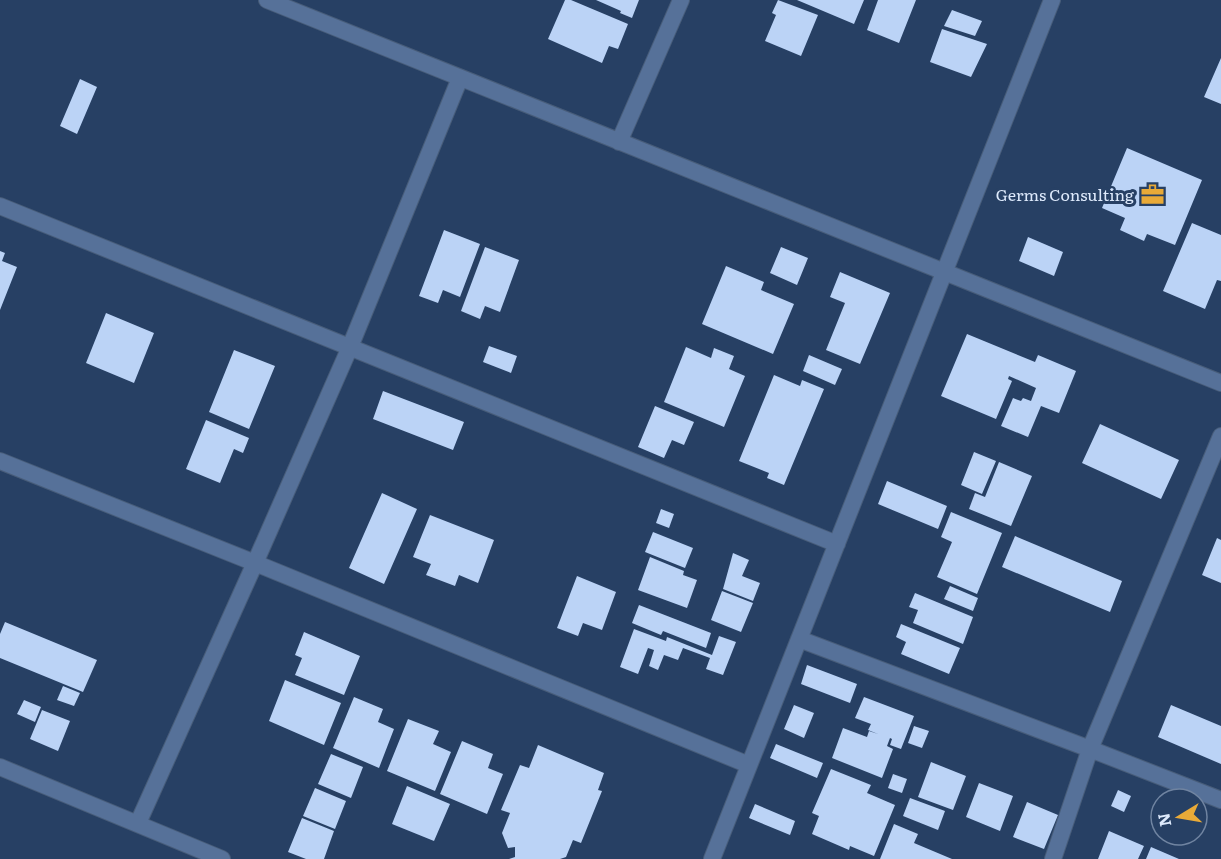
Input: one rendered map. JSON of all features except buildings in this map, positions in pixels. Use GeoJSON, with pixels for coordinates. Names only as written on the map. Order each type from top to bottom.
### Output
{"type":"FeatureCollection","features":[{"type":"Feature","properties":{"kind":"street"},"geometry":{"type":"LineString","coordinates":[[267,0],[1221,383]]}},
{"type":"Feature","properties":{"kind":"street"},"geometry":{"type":"LineString","coordinates":[[619,142],[681,0]]}},
{"type":"Feature","properties":{"kind":"street"},"geometry":{"type":"LineString","coordinates":[[712,859],[1052,0]]}},
{"type":"Feature","properties":{"kind":"street"},"geometry":{"type":"LineString","coordinates":[[138,823],[350,347],[460,78]]}},
{"type":"Feature","properties":{"kind":"street"},"geometry":{"type":"LineString","coordinates":[[0,206],[837,544]]}},
{"type":"Feature","properties":{"kind":"street"},"geometry":{"type":"LineString","coordinates":[[1053,859],[1090,748],[1221,436]]}},
{"type":"Feature","properties":{"kind":"street"},"geometry":{"type":"LineString","coordinates":[[0,461],[749,765]]}},
{"type":"Feature","properties":{"kind":"street"},"geometry":{"type":"LineString","coordinates":[[799,639],[1090,748],[1221,800]]}},
{"type":"Feature","properties":{"kind":"street"},"geometry":{"type":"LineString","coordinates":[[0,767],[222,859]]}},
{"type":"Feature","properties":{"kind":"place","name":"Germs Consulting"},"geometry":{"type":"Point","coordinates":[1152,194]}}]}
